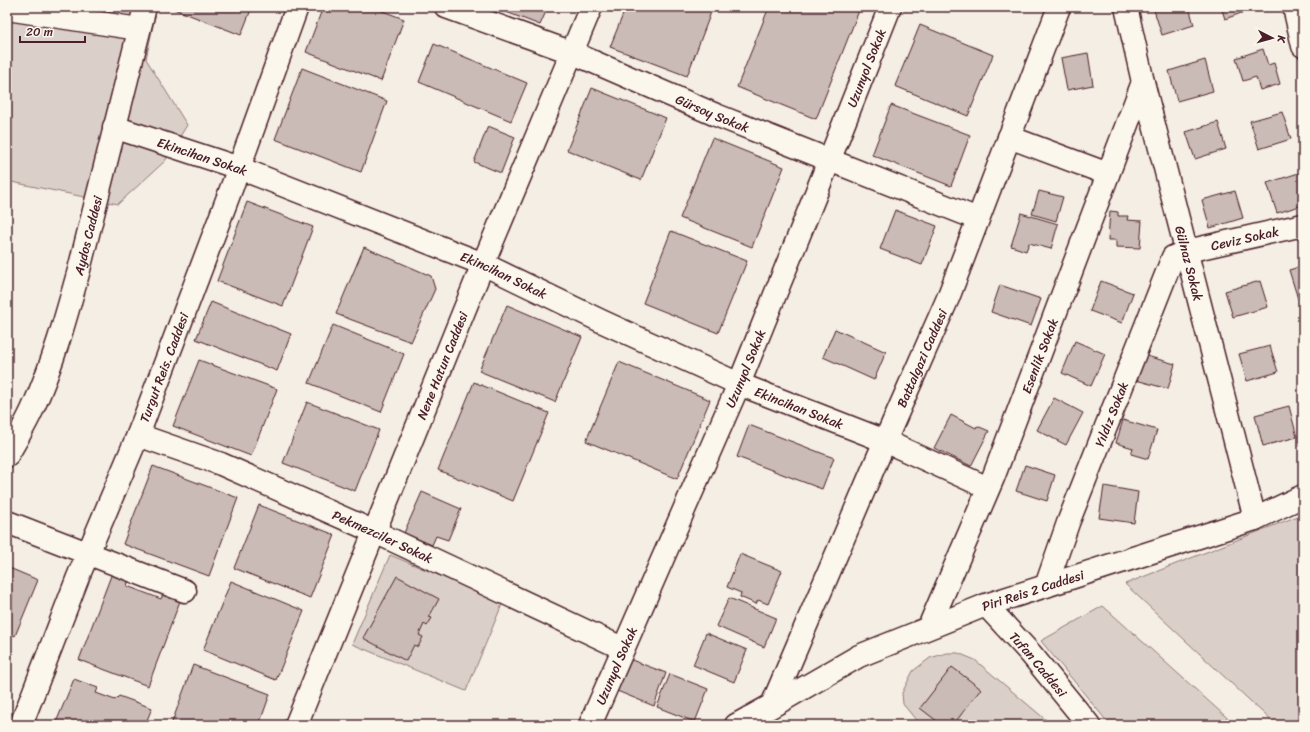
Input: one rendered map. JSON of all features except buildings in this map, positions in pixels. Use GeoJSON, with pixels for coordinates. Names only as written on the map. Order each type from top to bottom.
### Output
{"type":"FeatureCollection","features":[{"type":"Feature","properties":{"kind":"street","name":"Aydos Caddesi"},"geometry":{"type":"LineString","coordinates":[[7,456],[33,408],[52,361],[79,270],[138,29],[145,7]]}},
{"type":"Feature","properties":{"kind":"street","name":"Turgut Reis. Caddesi"},"geometry":{"type":"LineString","coordinates":[[21,725],[78,577],[138,435],[239,168],[297,7]]}},
{"type":"Feature","properties":{"kind":"street","name":"Gürsoy Sokak"},"geometry":{"type":"LineString","coordinates":[[446,7],[573,52],[716,115],[978,219]]}},
{"type":"Feature","properties":{"kind":"street","name":"Nene Hatun Caddesi"},"geometry":{"type":"LineString","coordinates":[[296,725],[483,264],[591,7]]}},
{"type":"Feature","properties":{"kind":"street","name":"Uzunyol Sokak"},"geometry":{"type":"LineString","coordinates":[[590,725],[622,648],[738,384],[830,161],[890,7]]}},
{"type":"Feature","properties":{"kind":"street","name":"Battalgazi Caddesi"},"geometry":{"type":"LineString","coordinates":[[772,705],[948,298],[1059,7]]}},
{"type":"Feature","properties":{"kind":"street","name":"Gülnaz Sokak"},"geometry":{"type":"LineString","coordinates":[[1126,7],[1143,82],[1255,519]]}},
{"type":"Feature","properties":{"kind":"street"},"geometry":{"type":"LineString","coordinates":[[1294,7],[1303,46]]}},
{"type":"Feature","properties":{"kind":"street"},"geometry":{"type":"LineString","coordinates":[[7,9],[138,29]]}},
{"type":"Feature","properties":{"kind":"street","name":"Esenlik Sokak"},"geometry":{"type":"LineString","coordinates":[[930,627],[988,488],[1143,82]]}},
{"type":"Feature","properties":{"kind":"street","name":"Ekincihan Sokak"},"geometry":{"type":"LineString","coordinates":[[114,127],[239,168],[483,264],[738,384],[885,441],[988,488]]}},
{"type":"Feature","properties":{"kind":"street"},"geometry":{"type":"LineString","coordinates":[[1009,137],[1108,174]]}},
{"type":"Feature","properties":{"kind":"street","name":"Ceviz Sokak"},"geometry":{"type":"LineString","coordinates":[[1187,251],[1303,225]]}},
{"type":"Feature","properties":{"kind":"street","name":"Yıldız Sokak"},"geometry":{"type":"LineString","coordinates":[[1046,586],[1068,523],[1173,257],[1187,251]]}},
{"type":"Feature","properties":{"kind":"street","name":"Pekmezciler Sokak"},"geometry":{"type":"LineString","coordinates":[[138,435],[221,464],[375,532],[622,648]]}},
{"type":"Feature","properties":{"kind":"street","name":"Piri Reis 2 Caddesi"},"geometry":{"type":"LineString","coordinates":[[736,725],[859,656],[930,627],[986,605],[1255,519],[1303,496]]}},
{"type":"Feature","properties":{"kind":"street"},"geometry":{"type":"LineString","coordinates":[[7,522],[185,592]]}},
{"type":"Feature","properties":{"kind":"street","name":"Tufan Caddesi"},"geometry":{"type":"LineString","coordinates":[[986,605],[1031,654],[1089,725]]}},
{"type":"Feature","properties":{"kind":"street","name":"Piri Reis 2 Caddesi"},"geometry":{"type":"LineString","coordinates":[[749,725],[772,705]]}},
{"type":"Feature","properties":{"kind":"shaded area"},"geometry":{"type":"Polygon","coordinates":[[[7,7],[157,7],[146,59],[187,125],[165,161],[118,204],[7,181],[7,7]]]}},
{"type":"Feature","properties":{"kind":"shaded area"},"geometry":{"type":"Polygon","coordinates":[[[1303,514],[1303,725],[1276,725],[1125,584],[1303,514]]]}},
{"type":"Feature","properties":{"kind":"shaded area"},"geometry":{"type":"Polygon","coordinates":[[[390,555],[503,602],[466,691],[352,644],[390,555]]]}},
{"type":"Feature","properties":{"kind":"shaded area"},"geometry":{"type":"Polygon","coordinates":[[[1103,606],[1235,725],[1110,725],[1041,641],[1103,606]]]}},
{"type":"Feature","properties":{"kind":"shaded area"},"geometry":{"type":"Polygon","coordinates":[[[947,653],[958,653],[975,660],[1052,725],[920,725],[903,704],[902,693],[913,671],[930,658],[947,653]]]}}]}
